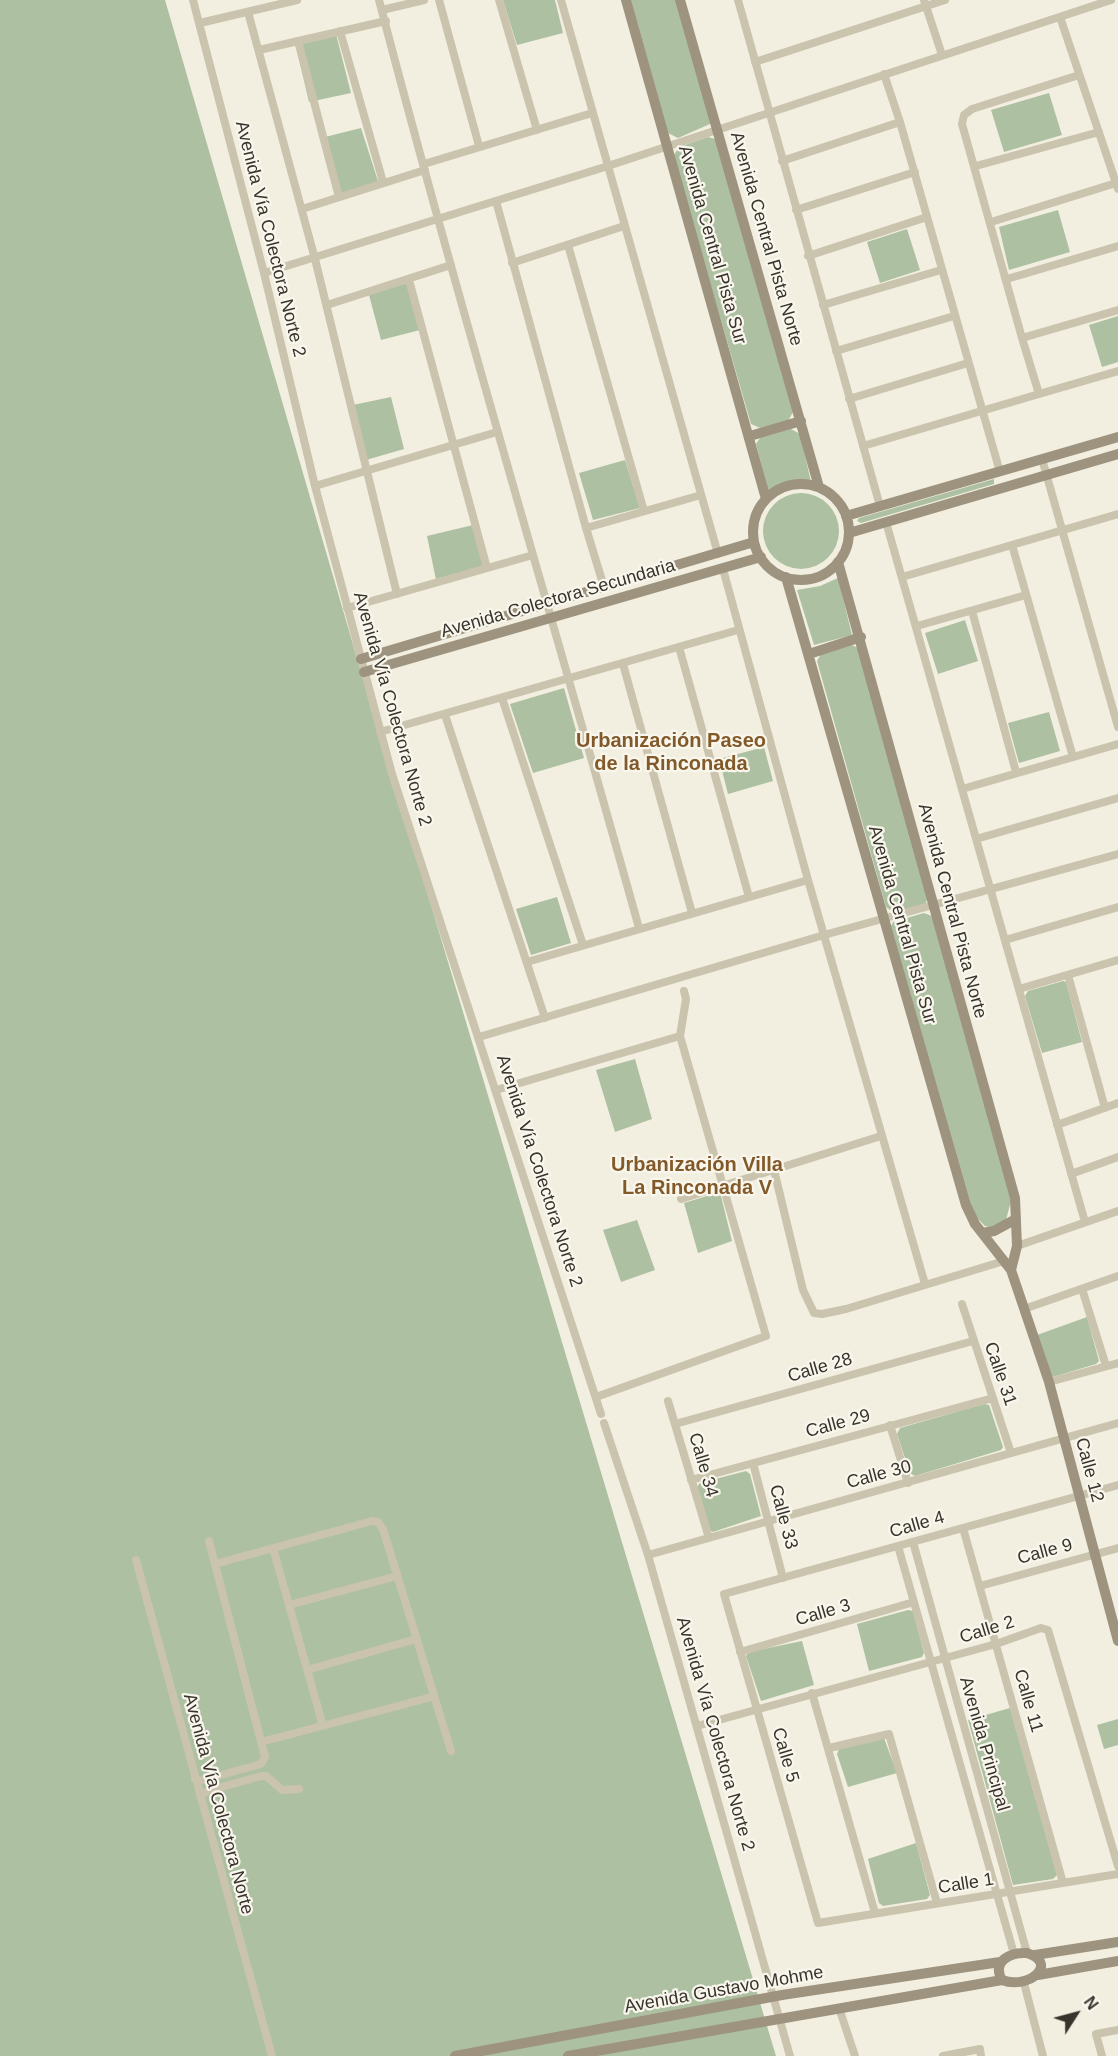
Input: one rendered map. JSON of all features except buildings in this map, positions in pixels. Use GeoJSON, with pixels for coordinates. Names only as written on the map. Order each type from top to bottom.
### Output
{"type":"FeatureCollection","features":[{"type":"Feature","properties":{"kind":"street","name":"Avenida Vía Colectora Norte 2"},"geometry":{"type":"LineString","coordinates":[[193,0],[264,273],[315,486],[380,732],[601,1414]]}},
{"type":"Feature","properties":{"kind":"street"},"geometry":{"type":"LineString","coordinates":[[200,23],[297,0]]}},
{"type":"Feature","properties":{"kind":"street"},"geometry":{"type":"LineString","coordinates":[[379,0],[497,432],[549,603],[639,928]]}},
{"type":"Feature","properties":{"kind":"street"},"geometry":{"type":"LineString","coordinates":[[382,10],[424,0]]}},
{"type":"Feature","properties":{"kind":"street"},"geometry":{"type":"LineString","coordinates":[[439,0],[479,146]]}},
{"type":"Feature","properties":{"kind":"street"},"geometry":{"type":"LineString","coordinates":[[499,0],[537,130]]}},
{"type":"Feature","properties":{"kind":"street"},"geometry":{"type":"LineString","coordinates":[[561,0],[718,554]]}},
{"type":"Feature","properties":{"kind":"street","name":"Avenida Central Pista Sur"},"geometry":{"type":"LineString","coordinates":[[626,0],[766,499]]}},
{"type":"Feature","properties":{"kind":"street","name":"Avenida Central Pista Norte"},"geometry":{"type":"LineString","coordinates":[[680,0],[819,487]]}},
{"type":"Feature","properties":{"kind":"street"},"geometry":{"type":"LineString","coordinates":[[738,0],[880,507]]}},
{"type":"Feature","properties":{"kind":"street"},"geometry":{"type":"LineString","coordinates":[[755,62],[925,3],[945,0]]}},
{"type":"Feature","properties":{"kind":"street"},"geometry":{"type":"LineString","coordinates":[[264,273],[608,166],[769,111],[1112,0]]}},
{"type":"Feature","properties":{"kind":"street"},"geometry":{"type":"LineString","coordinates":[[925,3],[942,55]]}},
{"type":"Feature","properties":{"kind":"street"},"geometry":{"type":"LineString","coordinates":[[248,12],[327,305],[366,472],[398,594]]}},
{"type":"Feature","properties":{"kind":"street"},"geometry":{"type":"LineString","coordinates":[[991,222],[1117,186],[1059,17]]}},
{"type":"Feature","properties":{"kind":"street"},"geometry":{"type":"LineString","coordinates":[[259,50],[386,21]]}},
{"type":"Feature","properties":{"kind":"street"},"geometry":{"type":"LineString","coordinates":[[340,31],[383,182]]}},
{"type":"Feature","properties":{"kind":"street"},"geometry":{"type":"LineString","coordinates":[[298,41],[339,197]]}},
{"type":"Feature","properties":{"kind":"street"},"geometry":{"type":"LineString","coordinates":[[884,74],[915,172],[1000,472]]}},
{"type":"Feature","properties":{"kind":"street"},"geometry":{"type":"LineString","coordinates":[[1039,394],[963,124],[964,115],[972,109],[1079,75]]}},
{"type":"Feature","properties":{"kind":"street"},"geometry":{"type":"LineString","coordinates":[[302,209],[479,146],[592,113]]}},
{"type":"Feature","properties":{"kind":"street"},"geometry":{"type":"LineString","coordinates":[[782,161],[900,123]]}},
{"type":"Feature","properties":{"kind":"street"},"geometry":{"type":"LineString","coordinates":[[976,166],[1099,132]]}},
{"type":"Feature","properties":{"kind":"street"},"geometry":{"type":"LineString","coordinates":[[796,210],[915,172]]}},
{"type":"Feature","properties":{"kind":"street"},"geometry":{"type":"LineString","coordinates":[[496,201],[604,587]]}},
{"type":"Feature","properties":{"kind":"street"},"geometry":{"type":"LineString","coordinates":[[808,256],[927,217]]}},
{"type":"Feature","properties":{"kind":"street"},"geometry":{"type":"LineString","coordinates":[[512,263],[624,226]]}},
{"type":"Feature","properties":{"kind":"street"},"geometry":{"type":"LineString","coordinates":[[568,245],[644,511]]}},
{"type":"Feature","properties":{"kind":"street"},"geometry":{"type":"LineString","coordinates":[[1006,279],[1118,246]]}},
{"type":"Feature","properties":{"kind":"street"},"geometry":{"type":"LineString","coordinates":[[327,305],[451,265]]}},
{"type":"Feature","properties":{"kind":"street"},"geometry":{"type":"LineString","coordinates":[[823,305],[941,270]]}},
{"type":"Feature","properties":{"kind":"street"},"geometry":{"type":"LineString","coordinates":[[409,280],[487,568]]}},
{"type":"Feature","properties":{"kind":"street"},"geometry":{"type":"LineString","coordinates":[[1022,338],[1118,310]]}},
{"type":"Feature","properties":{"kind":"street"},"geometry":{"type":"LineString","coordinates":[[836,351],[954,316]]}},
{"type":"Feature","properties":{"kind":"street"},"geometry":{"type":"LineString","coordinates":[[849,399],[968,363]]}},
{"type":"Feature","properties":{"kind":"street"},"geometry":{"type":"LineString","coordinates":[[863,446],[1118,371]]}},
{"type":"Feature","properties":{"kind":"street"},"geometry":{"type":"LineString","coordinates":[[750,436],[801,421]]}},
{"type":"Feature","properties":{"kind":"street"},"geometry":{"type":"LineString","coordinates":[[315,486],[497,432]]}},
{"type":"Feature","properties":{"kind":"street"},"geometry":{"type":"LineString","coordinates":[[846,516],[1118,437]]}},
{"type":"Feature","properties":{"kind":"street"},"geometry":{"type":"LineString","coordinates":[[849,532],[1118,454]]}},
{"type":"Feature","properties":{"kind":"street"},"geometry":{"type":"LineString","coordinates":[[1042,459],[1118,727]]}},
{"type":"Feature","properties":{"kind":"street"},"geometry":{"type":"LineString","coordinates":[[808,484],[819,487],[838,501],[846,516],[849,532],[846,548],[838,562],[828,572],[815,578],[801,580],[776,573],[761,557],[754,542],[755,519],[766,499],[785,487],[808,484]]}},
{"type":"Feature","properties":{"kind":"street"},"geometry":{"type":"LineString","coordinates":[[586,528],[701,495]]}},
{"type":"Feature","properties":{"kind":"street"},"geometry":{"type":"LineString","coordinates":[[902,577],[1118,514]]}},
{"type":"Feature","properties":{"kind":"street"},"geometry":{"type":"LineString","coordinates":[[886,522],[1085,1222]]}},
{"type":"Feature","properties":{"kind":"street","name":"Avenida Colectora Secundaria"},"geometry":{"type":"LineString","coordinates":[[361,659],[754,542]]}},
{"type":"Feature","properties":{"kind":"street"},"geometry":{"type":"LineString","coordinates":[[1012,545],[1073,757]]}},
{"type":"Feature","properties":{"kind":"street"},"geometry":{"type":"LineString","coordinates":[[347,608],[533,555]]}},
{"type":"Feature","properties":{"kind":"street","name":"Avenida Colectora Secundaria"},"geometry":{"type":"LineString","coordinates":[[364,672],[761,557]]}},
{"type":"Feature","properties":{"kind":"street","name":"Avenida Central Pista Norte"},"geometry":{"type":"LineString","coordinates":[[838,562],[1015,1198],[1017,1246],[1007,1266]]}},
{"type":"Feature","properties":{"kind":"street"},"geometry":{"type":"LineString","coordinates":[[723,569],[808,880],[925,1284]]}},
{"type":"Feature","properties":{"kind":"street","name":"Avenida Central Pista Sur"},"geometry":{"type":"LineString","coordinates":[[786,577],[966,1205],[982,1233],[1007,1266]]}},
{"type":"Feature","properties":{"kind":"street"},"geometry":{"type":"LineString","coordinates":[[917,626],[1026,595]]}},
{"type":"Feature","properties":{"kind":"street"},"geometry":{"type":"LineString","coordinates":[[972,611],[1016,772]]}},
{"type":"Feature","properties":{"kind":"street"},"geometry":{"type":"LineString","coordinates":[[380,732],[738,630]]}},
{"type":"Feature","properties":{"kind":"street"},"geometry":{"type":"LineString","coordinates":[[809,654],[861,638]]}},
{"type":"Feature","properties":{"kind":"street"},"geometry":{"type":"LineString","coordinates":[[679,647],[749,897]]}},
{"type":"Feature","properties":{"kind":"street"},"geometry":{"type":"LineString","coordinates":[[623,664],[692,913]]}},
{"type":"Feature","properties":{"kind":"street"},"geometry":{"type":"LineString","coordinates":[[502,698],[583,945]]}},
{"type":"Feature","properties":{"kind":"street"},"geometry":{"type":"LineString","coordinates":[[445,714],[545,1018]]}},
{"type":"Feature","properties":{"kind":"street"},"geometry":{"type":"LineString","coordinates":[[962,789],[1118,744]]}},
{"type":"Feature","properties":{"kind":"street"},"geometry":{"type":"LineString","coordinates":[[976,839],[1118,798]]}},
{"type":"Feature","properties":{"kind":"street"},"geometry":{"type":"LineString","coordinates":[[479,1036],[824,935],[1118,855]]}},
{"type":"Feature","properties":{"kind":"street"},"geometry":{"type":"LineString","coordinates":[[527,962],[808,880]]}},
{"type":"Feature","properties":{"kind":"street"},"geometry":{"type":"LineString","coordinates":[[1005,940],[1118,907]]}},
{"type":"Feature","properties":{"kind":"street"},"geometry":{"type":"LineString","coordinates":[[1019,989],[1118,961]]}},
{"type":"Feature","properties":{"kind":"street"},"geometry":{"type":"LineString","coordinates":[[1068,975],[1105,1108]]}},
{"type":"Feature","properties":{"kind":"street"},"geometry":{"type":"LineString","coordinates":[[596,1397],[766,1336],[680,1036],[687,999],[684,991]]}},
{"type":"Feature","properties":{"kind":"street"},"geometry":{"type":"LineString","coordinates":[[496,1090],[680,1036]]}},
{"type":"Feature","properties":{"kind":"street"},"geometry":{"type":"LineString","coordinates":[[1057,1125],[1118,1103]]}},
{"type":"Feature","properties":{"kind":"street"},"geometry":{"type":"LineString","coordinates":[[681,1199],[881,1136]]}},
{"type":"Feature","properties":{"kind":"street"},"geometry":{"type":"LineString","coordinates":[[1071,1174],[1118,1157]]}},
{"type":"Feature","properties":{"kind":"street"},"geometry":{"type":"LineString","coordinates":[[774,1170],[803,1290],[814,1313],[822,1314],[846,1309],[925,1284],[1007,1266]]}},
{"type":"Feature","properties":{"kind":"street"},"geometry":{"type":"LineString","coordinates":[[1017,1246],[1118,1211]]}},
{"type":"Feature","properties":{"kind":"street"},"geometry":{"type":"LineString","coordinates":[[982,1233],[1007,1225],[1016,1219]]}},
{"type":"Feature","properties":{"kind":"street","name":"Calle 12"},"geometry":{"type":"LineString","coordinates":[[1007,1266],[1049,1382],[1094,1554],[1114,1610],[1118,1641]]}},
{"type":"Feature","properties":{"kind":"street"},"geometry":{"type":"LineString","coordinates":[[1024,1309],[1118,1276]]}},
{"type":"Feature","properties":{"kind":"street"},"geometry":{"type":"LineString","coordinates":[[1082,1289],[1106,1366]]}},
{"type":"Feature","properties":{"kind":"street","name":"Calle 31"},"geometry":{"type":"LineString","coordinates":[[962,1304],[1011,1453]]}},
{"type":"Feature","properties":{"kind":"street","name":"Calle 28"},"geometry":{"type":"LineString","coordinates":[[675,1424],[973,1341]]}},
{"type":"Feature","properties":{"kind":"street"},"geometry":{"type":"LineString","coordinates":[[1049,1382],[1118,1363]]}},
{"type":"Feature","properties":{"kind":"street","name":"Calle 29"},"geometry":{"type":"LineString","coordinates":[[691,1480],[993,1398]]}},
{"type":"Feature","properties":{"kind":"street","name":"Calle 34"},"geometry":{"type":"LineString","coordinates":[[668,1401],[709,1538]]}},
{"type":"Feature","properties":{"kind":"street","name":"Avenida Vía Colectora Norte 2"},"geometry":{"type":"LineString","coordinates":[[604,1423],[648,1555],[790,2056]]}},
{"type":"Feature","properties":{"kind":"street","name":"Calle 30"},"geometry":{"type":"LineString","coordinates":[[648,1555],[1118,1423]]}},
{"type":"Feature","properties":{"kind":"street"},"geometry":{"type":"LineString","coordinates":[[890,1425],[908,1483]]}},
{"type":"Feature","properties":{"kind":"street","name":"Calle 33"},"geometry":{"type":"LineString","coordinates":[[753,1463],[783,1578]]}},
{"type":"Feature","properties":{"kind":"street","name":"Calle 4"},"geometry":{"type":"LineString","coordinates":[[724,1594],[1118,1485]]}},
{"type":"Feature","properties":{"kind":"street"},"geometry":{"type":"LineString","coordinates":[[215,1564],[375,1521],[383,1529],[432,1697],[451,1751]]}},
{"type":"Feature","properties":{"kind":"street","name":"Calle 11"},"geometry":{"type":"LineString","coordinates":[[963,1528],[1064,1883]]}},
{"type":"Feature","properties":{"kind":"street"},"geometry":{"type":"LineString","coordinates":[[195,1779],[199,1781],[261,1764],[265,1757],[209,1541]]}},
{"type":"Feature","properties":{"kind":"street","name":"Avenida Principal"},"geometry":{"type":"LineString","coordinates":[[913,1542],[1010,1892],[1031,1954]]}},
{"type":"Feature","properties":{"kind":"street","name":"Avenida Principal"},"geometry":{"type":"LineString","coordinates":[[898,1546],[929,1662],[1014,1954]]}},
{"type":"Feature","properties":{"kind":"street"},"geometry":{"type":"LineString","coordinates":[[273,1548],[323,1726]]}},
{"type":"Feature","properties":{"kind":"street","name":"Calle 9"},"geometry":{"type":"LineString","coordinates":[[980,1586],[1118,1548]]}},
{"type":"Feature","properties":{"kind":"street","name":"Avenida Vía Colectora Norte"},"geometry":{"type":"LineString","coordinates":[[136,1560],[272,2056]]}},
{"type":"Feature","properties":{"kind":"street"},"geometry":{"type":"LineString","coordinates":[[289,1605],[397,1576]]}},
{"type":"Feature","properties":{"kind":"street","name":"Calle 5"},"geometry":{"type":"LineString","coordinates":[[724,1594],[818,1923]]}},
{"type":"Feature","properties":{"kind":"street","name":"Calle 3"},"geometry":{"type":"LineString","coordinates":[[740,1652],[914,1602]]}},
{"type":"Feature","properties":{"kind":"street","name":"Calle 2"},"geometry":{"type":"LineString","coordinates":[[698,1726],[996,1644],[1041,1628],[1048,1630],[1053,1638],[1118,1866]]}},
{"type":"Feature","properties":{"kind":"street"},"geometry":{"type":"LineString","coordinates":[[307,1670],[416,1639]]}},
{"type":"Feature","properties":{"kind":"street"},"geometry":{"type":"LineString","coordinates":[[812,1693],[874,1913]]}},
{"type":"Feature","properties":{"kind":"street"},"geometry":{"type":"LineString","coordinates":[[261,1742],[432,1697]]}},
{"type":"Feature","properties":{"kind":"street"},"geometry":{"type":"LineString","coordinates":[[829,1748],[889,1734],[937,1903]]}},
{"type":"Feature","properties":{"kind":"street"},"geometry":{"type":"LineString","coordinates":[[200,1796],[208,1791],[261,1776],[266,1776],[282,1790],[299,1789]]}},
{"type":"Feature","properties":{"kind":"street","name":"Calle 1"},"geometry":{"type":"LineString","coordinates":[[818,1923],[1118,1874]]}},
{"type":"Feature","properties":{"kind":"street"},"geometry":{"type":"LineString","coordinates":[[1002,1980],[998,1968],[1000,1962],[1014,1954],[1031,1954],[1118,1942]]}},
{"type":"Feature","properties":{"kind":"street"},"geometry":{"type":"LineString","coordinates":[[1031,1954],[1041,1968],[1038,1975]]}},
{"type":"Feature","properties":{"kind":"street"},"geometry":{"type":"LineString","coordinates":[[568,2056],[1002,1980],[1024,1983],[1038,1975],[1118,1961]]}},
{"type":"Feature","properties":{"kind":"street","name":"Avenida Gustavo Mohme"},"geometry":{"type":"LineString","coordinates":[[455,2056],[772,1997],[1000,1962]]}},
{"type":"Feature","properties":{"kind":"street"},"geometry":{"type":"LineString","coordinates":[[1024,1983],[1043,2056]]}},
{"type":"Feature","properties":{"kind":"street"},"geometry":{"type":"LineString","coordinates":[[839,2008],[855,2056]]}},
{"type":"Feature","properties":{"kind":"street"},"geometry":{"type":"LineString","coordinates":[[1101,2056],[1096,2034],[1118,2030]]}},
{"type":"Feature","properties":{"kind":"street"},"geometry":{"type":"LineString","coordinates":[[943,2056],[980,2049],[981,2056]]}},
{"type":"Feature","properties":{"kind":"green space"},"geometry":{"type":"Polygon","coordinates":[[[0,0],[165,0],[359,665],[776,2056],[0,2056],[0,0]]]}},
{"type":"Feature","properties":{"kind":"green space"},"geometry":{"type":"Polygon","coordinates":[[[503,0],[555,0],[563,33],[517,45],[503,0]]]}},
{"type":"Feature","properties":{"kind":"green space"},"geometry":{"type":"Polygon","coordinates":[[[631,0],[676,0],[710,124],[678,138],[668,133],[631,0]]]}},
{"type":"Feature","properties":{"kind":"green space"},"geometry":{"type":"Polygon","coordinates":[[[335,30],[351,93],[309,102],[294,38],[335,30]]]}},
{"type":"Feature","properties":{"kind":"green space"},"geometry":{"type":"Polygon","coordinates":[[[1049,93],[1062,135],[1004,152],[991,110],[1049,93]]]}},
{"type":"Feature","properties":{"kind":"green space"},"geometry":{"type":"Polygon","coordinates":[[[361,128],[379,184],[337,195],[321,138],[361,128]]]}},
{"type":"Feature","properties":{"kind":"green space"},"geometry":{"type":"Polygon","coordinates":[[[708,137],[715,139],[793,412],[788,421],[760,428],[751,424],[675,161],[674,155],[679,147],[708,137]]]}},
{"type":"Feature","properties":{"kind":"green space"},"geometry":{"type":"Polygon","coordinates":[[[1058,210],[1070,252],[1009,270],[999,227],[1058,210]]]}},
{"type":"Feature","properties":{"kind":"green space"},"geometry":{"type":"Polygon","coordinates":[[[907,229],[920,270],[880,283],[867,242],[907,229]]]}},
{"type":"Feature","properties":{"kind":"green space"},"geometry":{"type":"Polygon","coordinates":[[[407,283],[420,330],[381,340],[369,295],[407,283]]]}},
{"type":"Feature","properties":{"kind":"green space"},"geometry":{"type":"Polygon","coordinates":[[[1118,316],[1118,362],[1102,367],[1089,325],[1118,316]]]}},
{"type":"Feature","properties":{"kind":"green space"},"geometry":{"type":"Polygon","coordinates":[[[391,397],[404,449],[366,460],[353,405],[391,397]]]}},
{"type":"Feature","properties":{"kind":"green space"},"geometry":{"type":"Polygon","coordinates":[[[791,429],[800,434],[811,482],[788,482],[769,493],[756,444],[760,438],[791,429]]]}},
{"type":"Feature","properties":{"kind":"green space"},"geometry":{"type":"Polygon","coordinates":[[[625,460],[640,508],[593,520],[579,473],[625,460]]]}},
{"type":"Feature","properties":{"kind":"green space"},"geometry":{"type":"Polygon","coordinates":[[[994,479],[994,484],[861,523],[857,521],[859,518],[994,479]]]}},
{"type":"Feature","properties":{"kind":"green space"},"geometry":{"type":"Polygon","coordinates":[[[801,493],[815,496],[828,504],[836,517],[839,531],[836,545],[828,558],[815,566],[801,569],[787,566],[774,558],[766,545],[763,531],[766,517],[774,504],[787,496],[801,493]]]}},
{"type":"Feature","properties":{"kind":"green space"},"geometry":{"type":"Polygon","coordinates":[[[473,525],[484,566],[436,580],[427,536],[473,525]]]}},
{"type":"Feature","properties":{"kind":"green space"},"geometry":{"type":"Polygon","coordinates":[[[838,578],[852,635],[814,645],[797,590],[820,586],[838,578]]]}},
{"type":"Feature","properties":{"kind":"green space"},"geometry":{"type":"Polygon","coordinates":[[[965,620],[978,661],[938,674],[925,633],[965,620]]]}},
{"type":"Feature","properties":{"kind":"green space"},"geometry":{"type":"Polygon","coordinates":[[[852,645],[858,648],[928,897],[925,905],[893,912],[886,907],[817,661],[821,654],[852,645]]]}},
{"type":"Feature","properties":{"kind":"green space"},"geometry":{"type":"Polygon","coordinates":[[[564,688],[584,758],[533,773],[510,704],[564,688]]]}},
{"type":"Feature","properties":{"kind":"green space"},"geometry":{"type":"Polygon","coordinates":[[[1049,712],[1060,751],[1019,763],[1008,723],[1049,712]]]}},
{"type":"Feature","properties":{"kind":"green space"},"geometry":{"type":"Polygon","coordinates":[[[764,747],[773,781],[728,794],[719,759],[764,747]]]}},
{"type":"Feature","properties":{"kind":"green space"},"geometry":{"type":"Polygon","coordinates":[[[557,897],[571,943],[531,955],[516,909],[557,897]]]}},
{"type":"Feature","properties":{"kind":"green space"},"geometry":{"type":"Polygon","coordinates":[[[924,913],[932,916],[1012,1197],[1006,1220],[993,1228],[985,1226],[974,1215],[891,926],[893,922],[924,913]]]}},
{"type":"Feature","properties":{"kind":"green space"},"geometry":{"type":"Polygon","coordinates":[[[1066,982],[1082,1042],[1042,1053],[1025,996],[1028,991],[1066,982]]]}},
{"type":"Feature","properties":{"kind":"green space"},"geometry":{"type":"Polygon","coordinates":[[[635,1059],[652,1119],[615,1132],[596,1070],[635,1059]]]}},
{"type":"Feature","properties":{"kind":"green space"},"geometry":{"type":"Polygon","coordinates":[[[720,1192],[732,1241],[698,1253],[684,1203],[720,1192]]]}},
{"type":"Feature","properties":{"kind":"green space"},"geometry":{"type":"Polygon","coordinates":[[[637,1220],[655,1270],[621,1282],[603,1230],[637,1220]]]}},
{"type":"Feature","properties":{"kind":"green space"},"geometry":{"type":"Polygon","coordinates":[[[1087,1317],[1099,1361],[1096,1364],[1053,1377],[1048,1373],[1037,1335],[1087,1317]]]}},
{"type":"Feature","properties":{"kind":"green space"},"geometry":{"type":"Polygon","coordinates":[[[984,1404],[989,1405],[1003,1447],[1001,1450],[915,1476],[910,1473],[897,1434],[900,1428],[984,1404]]]}},
{"type":"Feature","properties":{"kind":"green space"},"geometry":{"type":"Polygon","coordinates":[[[746,1471],[750,1474],[761,1516],[713,1532],[710,1530],[697,1487],[700,1483],[746,1471]]]}},
{"type":"Feature","properties":{"kind":"green space"},"geometry":{"type":"Polygon","coordinates":[[[908,1610],[913,1611],[924,1653],[922,1657],[869,1671],[857,1624],[908,1610]]]}},
{"type":"Feature","properties":{"kind":"green space"},"geometry":{"type":"Polygon","coordinates":[[[802,1641],[814,1685],[761,1701],[746,1656],[749,1652],[802,1641]]]}},
{"type":"Feature","properties":{"kind":"green space"},"geometry":{"type":"Polygon","coordinates":[[[1010,1708],[1057,1875],[1053,1879],[1013,1885],[968,1720],[1010,1708]]]}},
{"type":"Feature","properties":{"kind":"green space"},"geometry":{"type":"Polygon","coordinates":[[[1118,1719],[1118,1745],[1104,1749],[1097,1725],[1118,1719]]]}},
{"type":"Feature","properties":{"kind":"green space"},"geometry":{"type":"Polygon","coordinates":[[[884,1738],[897,1773],[848,1787],[837,1754],[839,1749],[884,1738]]]}},
{"type":"Feature","properties":{"kind":"green space"},"geometry":{"type":"Polygon","coordinates":[[[916,1843],[930,1895],[927,1899],[883,1906],[879,1903],[868,1859],[916,1843]]]}},
{"type":"Feature","properties":{"kind":"district","name":"Urbanización Paseo de la Rinconada"},"geometry":{"type":"Point","coordinates":[671,752]}},
{"type":"Feature","properties":{"kind":"district","name":"Urbanización Villa La Rinconada V"},"geometry":{"type":"Point","coordinates":[697,1176]}}]}
